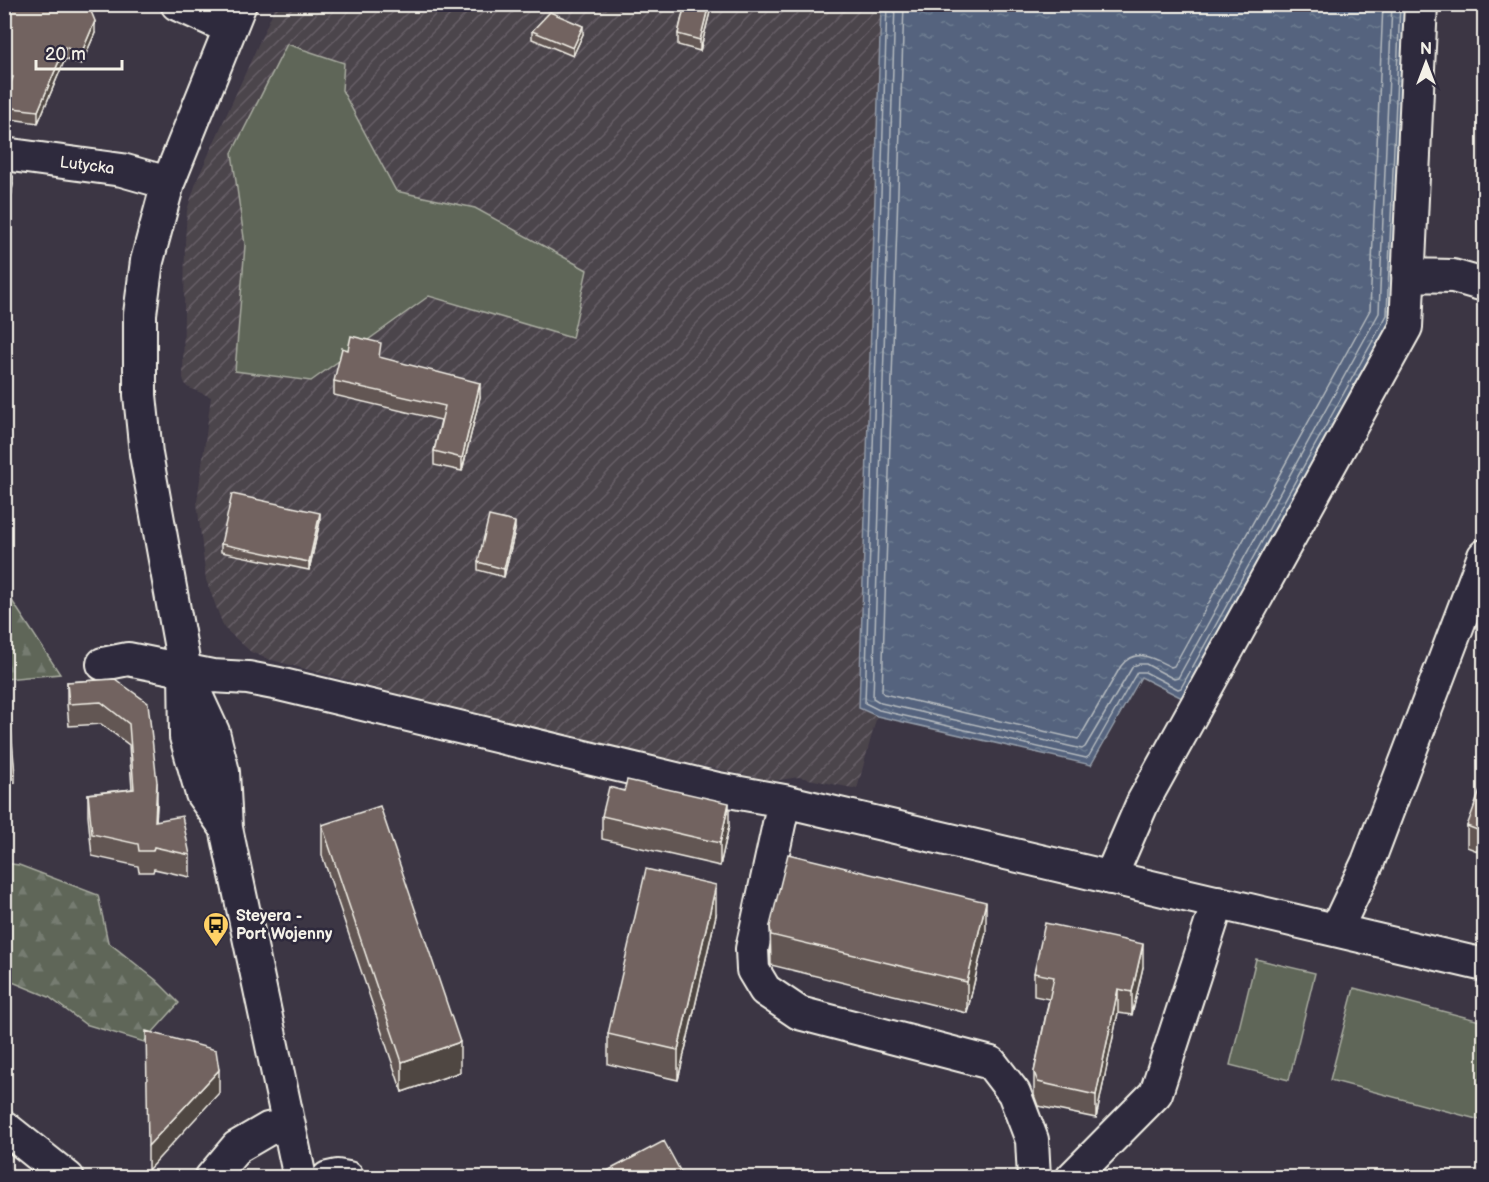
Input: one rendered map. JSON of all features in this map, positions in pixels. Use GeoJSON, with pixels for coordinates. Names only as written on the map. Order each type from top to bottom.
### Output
{"type":"FeatureCollection","features":[{"type":"Feature","properties":{"kind":"street"},"geometry":{"type":"LineString","coordinates":[[177,4],[235,16],[168,183],[147,261],[140,314],[139,371],[146,454],[185,671],[213,732],[223,772],[226,828],[300,1178]]}},
{"type":"Feature","properties":{"kind":"street"},"geometry":{"type":"LineString","coordinates":[[1110,878],[1143,802],[1406,327],[1421,4]]}},
{"type":"Feature","properties":{"kind":"street","name":"Lutycka"},"geometry":{"type":"LineString","coordinates":[[4,154],[122,170],[168,183]]}},
{"type":"Feature","properties":{"kind":"street"},"geometry":{"type":"LineString","coordinates":[[1408,275],[1453,276],[1485,285]]}},
{"type":"Feature","properties":{"kind":"street"},"geometry":{"type":"LineString","coordinates":[[1336,930],[1368,862],[1485,556]]}},
{"type":"Feature","properties":{"kind":"street"},"geometry":{"type":"LineString","coordinates":[[103,664],[128,659],[212,676],[248,678],[279,684],[718,789],[784,801],[1485,965]]}},
{"type":"Feature","properties":{"kind":"street"},"geometry":{"type":"LineString","coordinates":[[784,801],[752,949],[753,970],[765,990],[800,1013],[991,1063],[1014,1093],[1032,1140],[1034,1178]]}},
{"type":"Feature","properties":{"kind":"street"},"geometry":{"type":"LineString","coordinates":[[1072,1178],[1156,1093],[1218,903]]}},
{"type":"Feature","properties":{"kind":"street"},"geometry":{"type":"LineString","coordinates":[[211,1178],[237,1147],[268,1129],[288,1125]]}},
{"type":"Feature","properties":{"kind":"street"},"geometry":{"type":"LineString","coordinates":[[4,1127],[68,1178]]}},
{"type":"Feature","properties":{"kind":"street"},"geometry":{"type":"LineString","coordinates":[[328,1178],[337,1176],[348,1178]]}},
{"type":"Feature","properties":{"kind":"shaded area"},"geometry":{"type":"Polygon","coordinates":[[[276,5],[881,5],[858,709],[877,716],[857,789],[799,777],[773,781],[439,705],[268,659],[251,652],[224,628],[206,580],[197,502],[211,397],[187,387],[183,379],[187,210],[197,180],[276,5]]]}},
{"type":"Feature","properties":{"kind":"green space"},"geometry":{"type":"Polygon","coordinates":[[[287,44],[344,63],[342,90],[396,191],[475,208],[587,270],[572,338],[429,296],[311,381],[235,371],[245,245],[232,153],[287,44]]]}},
{"type":"Feature","properties":{"kind":"green space"},"geometry":{"type":"Polygon","coordinates":[[[5,590],[60,674],[5,679],[5,590]]]}},
{"type":"Feature","properties":{"kind":"green space"},"geometry":{"type":"Polygon","coordinates":[[[4,863],[19,865],[98,895],[108,942],[156,980],[179,1003],[144,1042],[85,1024],[49,997],[5,979],[4,863]]]}},
{"type":"Feature","properties":{"kind":"green space"},"geometry":{"type":"Polygon","coordinates":[[[1256,959],[1315,973],[1289,1080],[1230,1065],[1256,959]]]}},
{"type":"Feature","properties":{"kind":"green space"},"geometry":{"type":"Polygon","coordinates":[[[1354,988],[1484,1022],[1484,1121],[1330,1080],[1354,988]]]}},
{"type":"Feature","properties":{"kind":"water"},"geometry":{"type":"Polygon","coordinates":[[[881,5],[1406,5],[1393,316],[1182,698],[1141,677],[1091,765],[877,716],[859,708],[881,5]]]}},
{"type":"Feature","properties":{"kind":"building"},"geometry":{"type":"Polygon","coordinates":[[[4,4],[55,4],[62,8],[63,4],[88,4],[95,21],[81,54],[65,47],[38,111],[4,107],[4,100],[13,77],[4,75],[4,4]]]}},
{"type":"Feature","properties":{"kind":"building"},"geometry":{"type":"Polygon","coordinates":[[[685,4],[709,4],[700,40],[678,34],[685,4]]]}},
{"type":"Feature","properties":{"kind":"building"},"geometry":{"type":"Polygon","coordinates":[[[550,12],[583,26],[573,48],[532,31],[550,12]]]}},
{"type":"Feature","properties":{"kind":"building"},"geometry":{"type":"Polygon","coordinates":[[[4,175],[13,176],[9,203],[4,203],[4,175]]]}},
{"type":"Feature","properties":{"kind":"building"},"geometry":{"type":"Polygon","coordinates":[[[351,336],[381,343],[379,357],[480,383],[462,458],[434,451],[445,406],[334,381],[342,348],[348,350],[351,336]]]}},
{"type":"Feature","properties":{"kind":"building"},"geometry":{"type":"Polygon","coordinates":[[[232,494],[320,513],[309,562],[221,544],[232,494]]]}},
{"type":"Feature","properties":{"kind":"building"},"geometry":{"type":"Polygon","coordinates":[[[489,516],[515,522],[504,569],[478,562],[489,516]]]}},
{"type":"Feature","properties":{"kind":"building"},"geometry":{"type":"Polygon","coordinates":[[[115,679],[148,703],[157,782],[155,821],[182,816],[190,855],[154,847],[153,851],[139,851],[138,844],[92,834],[88,794],[134,789],[129,724],[101,702],[69,704],[67,682],[115,679]]]}},
{"type":"Feature","properties":{"kind":"building"},"geometry":{"type":"Polygon","coordinates":[[[4,682],[7,682],[15,775],[4,776],[4,682]]]}},
{"type":"Feature","properties":{"kind":"building"},"geometry":{"type":"Polygon","coordinates":[[[627,780],[729,803],[720,843],[602,816],[609,787],[624,791],[627,780]]]}},
{"type":"Feature","properties":{"kind":"building"},"geometry":{"type":"Polygon","coordinates":[[[1481,788],[1485,790],[1485,833],[1467,826],[1481,788]]]}},
{"type":"Feature","properties":{"kind":"building"},"geometry":{"type":"Polygon","coordinates":[[[380,806],[460,1042],[402,1062],[322,825],[380,806]]]}},
{"type":"Feature","properties":{"kind":"building"},"geometry":{"type":"Polygon","coordinates":[[[788,854],[986,902],[967,982],[771,935],[770,926],[788,854]]]}},
{"type":"Feature","properties":{"kind":"building"},"geometry":{"type":"Polygon","coordinates":[[[646,869],[716,885],[678,1050],[608,1034],[646,869]]]}},
{"type":"Feature","properties":{"kind":"building"},"geometry":{"type":"Polygon","coordinates":[[[1045,923],[1143,944],[1132,992],[1118,989],[1096,1095],[1038,1082],[1034,1072],[1054,977],[1034,973],[1045,923]]]}},
{"type":"Feature","properties":{"kind":"building"},"geometry":{"type":"Polygon","coordinates":[[[146,1031],[216,1050],[219,1070],[148,1146],[146,1031]]]}},
{"type":"Feature","properties":{"kind":"building"},"geometry":{"type":"Polygon","coordinates":[[[664,1141],[684,1178],[594,1178],[664,1141]]]}},
{"type":"Feature","properties":{"kind":"place","name":"Steyera - Port Wojenny"},"geometry":{"type":"Point","coordinates":[216,948]}}]}
